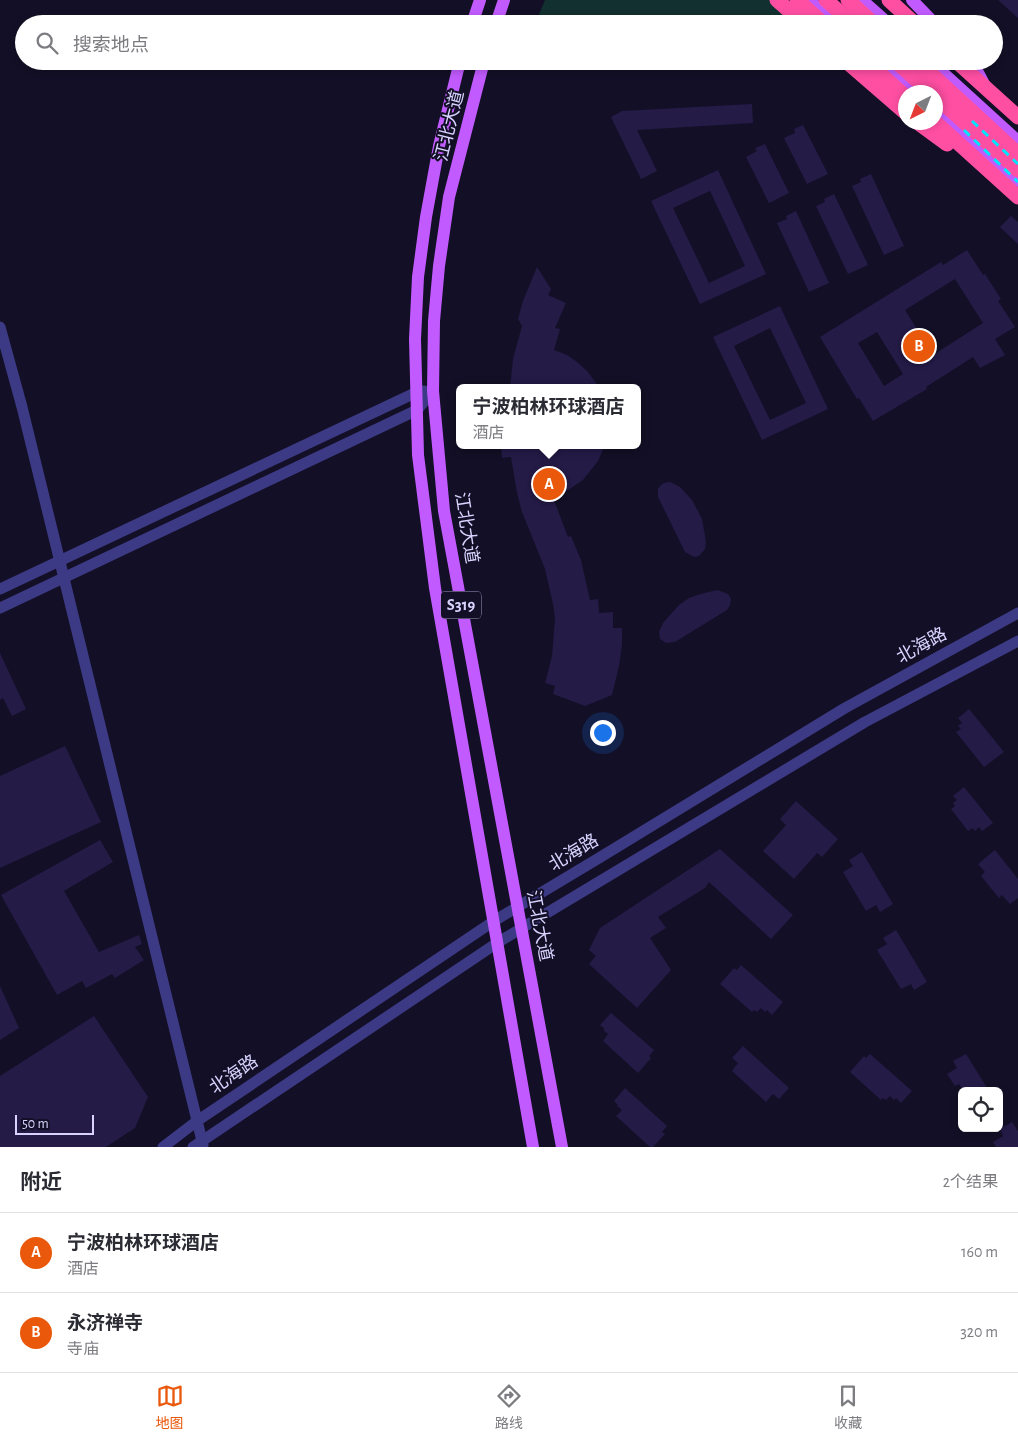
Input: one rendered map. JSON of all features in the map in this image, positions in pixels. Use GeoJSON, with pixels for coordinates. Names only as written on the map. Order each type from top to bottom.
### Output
{"type":"FeatureCollection","features":[{"type":"Feature","properties":{"kind":"highway"},"geometry":{"type":"LineString","coordinates":[[777,0],[794,15]]}},
{"type":"Feature","properties":{"kind":"highway"},"geometry":{"type":"LineString","coordinates":[[797,0],[814,15]]}},
{"type":"Feature","properties":{"kind":"highway"},"geometry":{"type":"LineString","coordinates":[[826,0],[843,15]]}},
{"type":"Feature","properties":{"kind":"highway"},"geometry":{"type":"LineString","coordinates":[[848,0],[864,15]]}},
{"type":"Feature","properties":{"kind":"highway"},"geometry":{"type":"LineString","coordinates":[[889,0],[905,15]]}},
{"type":"Feature","properties":{"kind":"highway"},"geometry":{"type":"LineString","coordinates":[[856,70],[898,106]]}},
{"type":"Feature","properties":{"kind":"highway"},"geometry":{"type":"LineString","coordinates":[[876,70],[898,89]]}},
{"type":"Feature","properties":{"kind":"highway"},"geometry":{"type":"LineString","coordinates":[[898,70],[920,85]]}},
{"type":"Feature","properties":{"kind":"highway"},"geometry":{"type":"LineString","coordinates":[[926,70],[1018,154]]}},
{"type":"Feature","properties":{"kind":"highway"},"geometry":{"type":"LineString","coordinates":[[966,70],[1018,117]]}},
{"type":"Feature","properties":{"kind":"highway"},"geometry":{"type":"LineString","coordinates":[[943,103],[1018,170]]}},
{"type":"Feature","properties":{"kind":"highway"},"geometry":{"type":"LineString","coordinates":[[943,129],[1018,197]]}},
{"type":"Feature","properties":{"kind":"highway"},"geometry":{"type":"LineString","coordinates":[[927,130],[988,170]]}},
{"type":"Feature","properties":{"kind":"main road"},"geometry":{"type":"LineString","coordinates":[[499,15],[504,0]]}},
{"type":"Feature","properties":{"kind":"main road"},"geometry":{"type":"LineString","coordinates":[[809,0],[826,15]]}},
{"type":"Feature","properties":{"kind":"main road"},"geometry":{"type":"LineString","coordinates":[[862,0],[879,15]]}},
{"type":"Feature","properties":{"kind":"main road"},"geometry":{"type":"LineString","coordinates":[[912,0],[926,15]]}},
{"type":"Feature","properties":{"kind":"main road"},"geometry":{"type":"LineString","coordinates":[[474,15],[478,1]]}},
{"type":"Feature","properties":{"kind":"main road","name":"江北大道"},"geometry":{"type":"LineString","coordinates":[[458,70],[439,146],[426,217],[418,286],[415,339],[418,455],[435,588],[533,1147]]}},
{"type":"Feature","properties":{"kind":"main road","name":"江北大道"},"geometry":{"type":"LineString","coordinates":[[482,70],[449,198],[438,266],[434,321],[433,391],[444,511],[562,1147]]}},
{"type":"Feature","properties":{"kind":"main road"},"geometry":{"type":"LineString","coordinates":[[897,70],[910,85]]}},
{"type":"Feature","properties":{"kind":"main road"},"geometry":{"type":"LineString","coordinates":[[940,70],[1018,140]]}},
{"type":"Feature","properties":{"kind":"main road"},"geometry":{"type":"LineString","coordinates":[[976,70],[989,95],[995,119]]}},
{"type":"Feature","properties":{"kind":"main road"},"geometry":{"type":"LineString","coordinates":[[943,115],[1018,180]]}},
{"type":"Feature","properties":{"kind":"street"},"geometry":{"type":"LineString","coordinates":[[0,327],[22,407],[197,1121],[199,1145]]}},
{"type":"Feature","properties":{"kind":"street"},"geometry":{"type":"LineString","coordinates":[[0,589],[416,392],[433,391]]}},
{"type":"Feature","properties":{"kind":"street"},"geometry":{"type":"LineString","coordinates":[[0,608],[417,410],[433,391]]}},
{"type":"Feature","properties":{"kind":"street","name":"北海路"},"geometry":{"type":"LineString","coordinates":[[163,1147],[197,1121],[494,921],[845,708],[1018,613]]}},
{"type":"Feature","properties":{"kind":"street","name":"北海路"},"geometry":{"type":"LineString","coordinates":[[199,1145],[521,928],[865,722],[1018,641]]}},
{"type":"Feature","properties":{"kind":"green space"},"geometry":{"type":"Polygon","coordinates":[[[545,0],[782,0],[800,15],[539,15],[545,0]]]}},
{"type":"Feature","properties":{"kind":"building"},"geometry":{"type":"Polygon","coordinates":[[[998,0],[1018,0],[1018,18],[998,0]]]}},
{"type":"Feature","properties":{"kind":"building"},"geometry":{"type":"Polygon","coordinates":[[[752,104],[753,123],[637,130],[657,171],[641,179],[611,117],[622,111],[752,104]]]}},
{"type":"Feature","properties":{"kind":"building"},"geometry":{"type":"Polygon","coordinates":[[[803,125],[828,174],[807,184],[784,138],[795,133],[794,129],[803,125]]]}},
{"type":"Feature","properties":{"kind":"building"},"geometry":{"type":"Polygon","coordinates":[[[765,144],[789,193],[769,203],[746,157],[757,151],[755,148],[765,144]]]}},
{"type":"Feature","properties":{"kind":"building"},"geometry":{"type":"Polygon","coordinates":[[[718,170],[766,274],[700,304],[651,201],[718,170]],[[710,191],[673,208],[709,283],[745,266],[710,191]]]}},
{"type":"Feature","properties":{"kind":"building"},"geometry":{"type":"Polygon","coordinates":[[[871,174],[904,246],[884,255],[852,186],[861,182],[860,179],[871,174]]]}},
{"type":"Feature","properties":{"kind":"building"},"geometry":{"type":"Polygon","coordinates":[[[834,194],[868,265],[848,274],[816,206],[825,202],[824,199],[834,194]]]}},
{"type":"Feature","properties":{"kind":"building"},"geometry":{"type":"Polygon","coordinates":[[[796,211],[829,283],[809,292],[777,223],[787,219],[786,216],[796,211]]]}},
{"type":"Feature","properties":{"kind":"building"},"geometry":{"type":"Polygon","coordinates":[[[1011,216],[1018,222],[1018,244],[1000,227],[1011,216]]]}},
{"type":"Feature","properties":{"kind":"building"},"geometry":{"type":"Polygon","coordinates":[[[967,250],[983,275],[985,274],[1001,299],[998,301],[1015,327],[995,339],[1005,355],[980,368],[973,357],[926,387],[927,389],[873,421],[859,398],[857,399],[820,337],[941,262],[943,265],[967,250]],[[955,279],[905,310],[933,355],[983,323],[955,279]],[[877,332],[858,343],[884,386],[903,374],[877,332]]]}},
{"type":"Feature","properties":{"kind":"building"},"geometry":{"type":"Polygon","coordinates":[[[537,267],[551,289],[548,295],[566,303],[555,328],[560,329],[554,350],[567,355],[577,362],[597,384],[510,384],[513,359],[522,326],[518,319],[537,267]]]}},
{"type":"Feature","properties":{"kind":"building"},"geometry":{"type":"Polygon","coordinates":[[[780,306],[828,409],[762,440],[713,337],[780,306]],[[770,328],[734,346],[770,420],[806,403],[770,328]]]}},
{"type":"Feature","properties":{"kind":"building"},"geometry":{"type":"Polygon","coordinates":[[[501,449],[603,449],[598,461],[583,480],[562,494],[552,495],[568,537],[571,536],[581,560],[590,600],[598,599],[599,613],[613,612],[613,628],[622,628],[619,666],[612,695],[585,706],[553,694],[555,686],[545,683],[552,656],[555,618],[553,604],[545,569],[522,512],[511,457],[502,458],[501,449]]]}},
{"type":"Feature","properties":{"kind":"building"},"geometry":{"type":"Polygon","coordinates":[[[670,482],[680,487],[692,500],[702,519],[706,542],[705,549],[699,556],[694,557],[685,552],[658,497],[658,489],[661,485],[670,482]]]}},
{"type":"Feature","properties":{"kind":"building"},"geometry":{"type":"Polygon","coordinates":[[[718,590],[728,594],[731,599],[727,610],[675,642],[666,643],[660,639],[659,632],[663,623],[679,605],[689,598],[718,590]]]}},
{"type":"Feature","properties":{"kind":"building"},"geometry":{"type":"Polygon","coordinates":[[[0,653],[26,709],[12,716],[3,698],[0,700],[0,653]]]}},
{"type":"Feature","properties":{"kind":"building"},"geometry":{"type":"Polygon","coordinates":[[[969,709],[1004,752],[984,767],[956,732],[961,729],[958,726],[962,723],[958,718],[969,709]]]}},
{"type":"Feature","properties":{"kind":"building"},"geometry":{"type":"Polygon","coordinates":[[[65,746],[101,822],[0,868],[0,776],[65,746]]]}},
{"type":"Feature","properties":{"kind":"building"},"geometry":{"type":"Polygon","coordinates":[[[964,787],[993,823],[982,831],[979,827],[975,831],[973,828],[968,831],[951,809],[955,806],[953,803],[957,800],[953,796],[964,787]]]}},
{"type":"Feature","properties":{"kind":"building"},"geometry":{"type":"Polygon","coordinates":[[[796,801],[838,839],[822,857],[817,853],[794,879],[763,851],[786,825],[780,819],[796,801]]]}},
{"type":"Feature","properties":{"kind":"building"},"geometry":{"type":"Polygon","coordinates":[[[100,840],[113,862],[64,891],[99,952],[139,935],[142,944],[135,947],[144,960],[115,978],[112,974],[86,988],[82,981],[57,995],[1,895],[100,840]]]}},
{"type":"Feature","properties":{"kind":"building"},"geometry":{"type":"Polygon","coordinates":[[[720,849],[793,915],[771,939],[709,882],[705,888],[658,917],[666,928],[650,938],[671,970],[637,1008],[589,964],[596,956],[589,950],[600,928],[720,849]]]}},
{"type":"Feature","properties":{"kind":"building"},"geometry":{"type":"Polygon","coordinates":[[[995,850],[1018,879],[1018,898],[1010,904],[1002,895],[999,898],[981,876],[985,872],[978,864],[995,850]]]}},
{"type":"Feature","properties":{"kind":"building"},"geometry":{"type":"Polygon","coordinates":[[[862,852],[893,904],[880,912],[876,905],[866,911],[843,872],[853,866],[849,860],[862,852]]]}},
{"type":"Feature","properties":{"kind":"building"},"geometry":{"type":"Polygon","coordinates":[[[896,930],[927,982],[914,990],[911,984],[901,989],[877,950],[887,944],[883,938],[896,930]]]}},
{"type":"Feature","properties":{"kind":"building"},"geometry":{"type":"Polygon","coordinates":[[[741,965],[783,1002],[772,1015],[767,1010],[765,1012],[761,1008],[757,1012],[754,1010],[752,1012],[720,984],[734,968],[737,970],[741,965]]]}},
{"type":"Feature","properties":{"kind":"building"},"geometry":{"type":"Polygon","coordinates":[[[0,986],[19,1028],[0,1040],[0,986]]]}},
{"type":"Feature","properties":{"kind":"building"},"geometry":{"type":"Polygon","coordinates":[[[611,1013],[654,1050],[649,1056],[651,1058],[638,1073],[603,1041],[608,1034],[600,1025],[611,1013]]]}},
{"type":"Feature","properties":{"kind":"building"},"geometry":{"type":"Polygon","coordinates":[[[94,1016],[148,1097],[135,1128],[106,1147],[0,1147],[0,1076],[94,1016]]]}},
{"type":"Feature","properties":{"kind":"building"},"geometry":{"type":"Polygon","coordinates":[[[743,1046],[789,1088],[779,1099],[773,1094],[766,1102],[732,1071],[738,1063],[732,1058],[743,1046]]]}},
{"type":"Feature","properties":{"kind":"building"},"geometry":{"type":"Polygon","coordinates":[[[870,1054],[912,1091],[901,1103],[896,1098],[894,1100],[890,1096],[886,1100],[883,1098],[881,1100],[850,1072],[864,1056],[866,1058],[870,1054]]]}},
{"type":"Feature","properties":{"kind":"building"},"geometry":{"type":"Polygon","coordinates":[[[966,1054],[987,1087],[961,1087],[959,1084],[955,1086],[947,1074],[957,1068],[953,1061],[966,1054]]]}},
{"type":"Feature","properties":{"kind":"building"},"geometry":{"type":"Polygon","coordinates":[[[625,1088],[667,1126],[662,1132],[665,1134],[653,1147],[650,1147],[616,1116],[622,1110],[614,1101],[625,1088]]]}},
{"type":"Feature","properties":{"kind":"building"},"geometry":{"type":"Polygon","coordinates":[[[1012,1122],[1018,1131],[1018,1147],[996,1147],[993,1142],[1003,1136],[1001,1132],[1003,1132],[1003,1127],[1012,1122]]]}},
{"type":"Feature","properties":{"kind":"railway"},"geometry":{"type":"LineString","coordinates":[[972,121],[1018,164]]}},
{"type":"Feature","properties":{"kind":"railway"},"geometry":{"type":"LineString","coordinates":[[964,130],[1018,182]]}},
{"type":"Feature","properties":{"kind":"place","name":"永济禅寺"},"geometry":{"type":"Point","coordinates":[919,346]}},
{"type":"Feature","properties":{"kind":"place","name":"宁波柏林环球酒店"},"geometry":{"type":"Point","coordinates":[549,484]}}]}
